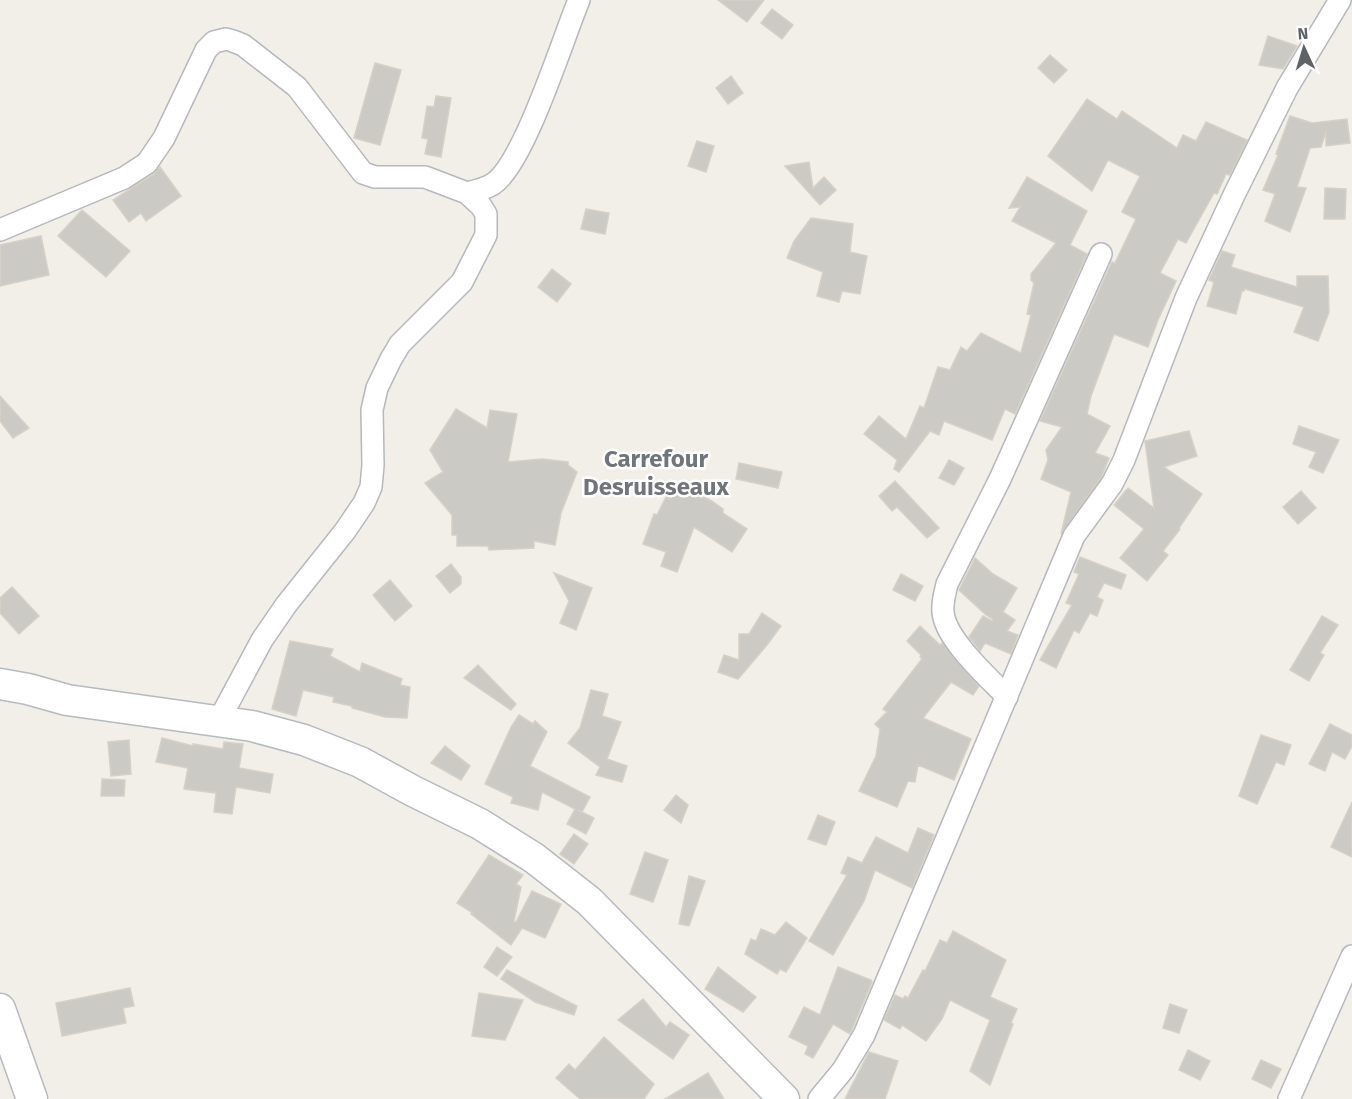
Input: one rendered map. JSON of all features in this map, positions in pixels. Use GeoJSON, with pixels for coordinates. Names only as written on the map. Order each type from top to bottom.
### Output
{"type":"FeatureCollection","features":[{"type":"Feature","properties":{"kind":"street"},"geometry":{"type":"LineString","coordinates":[[467,193],[494,184],[514,159],[548,81],[579,0]]}},
{"type":"Feature","properties":{"kind":"street"},"geometry":{"type":"LineString","coordinates":[[819,1099],[843,1070],[864,1035],[1074,536],[1112,484],[1124,460],[1186,298],[1234,195],[1287,88],[1340,0]]}},
{"type":"Feature","properties":{"kind":"street"},"geometry":{"type":"LineString","coordinates":[[0,230],[124,178],[147,163],[164,138],[206,50],[214,42],[226,39],[243,45],[297,87],[363,173],[375,177],[425,177],[467,193],[486,214],[486,236],[462,282],[400,344],[377,388],[372,410],[374,465],[371,487],[364,503],[262,640],[218,722]]}},
{"type":"Feature","properties":{"kind":"street"},"geometry":{"type":"LineString","coordinates":[[1007,697],[958,643],[947,626],[943,614],[947,584],[1000,479],[1101,254]]}},
{"type":"Feature","properties":{"kind":"street"},"geometry":{"type":"LineString","coordinates":[[0,684],[67,700],[252,726],[304,740],[360,762],[480,824],[534,858],[589,901],[784,1099]]}},
{"type":"Feature","properties":{"kind":"street"},"geometry":{"type":"LineString","coordinates":[[1289,1099],[1352,956]]}},
{"type":"Feature","properties":{"kind":"street"},"geometry":{"type":"LineString","coordinates":[[3,1017],[32,1099]]}},
{"type":"Feature","properties":{"kind":"street"},"geometry":{"type":"LineString","coordinates":[[3,1017],[49,1099]]}},
{"type":"Feature","properties":{"kind":"building"},"geometry":{"type":"Polygon","coordinates":[[[718,0],[764,0],[747,22],[718,0]]]}},
{"type":"Feature","properties":{"kind":"building"},"geometry":{"type":"Polygon","coordinates":[[[772,9],[793,25],[782,39],[761,23],[772,9]]]}},
{"type":"Feature","properties":{"kind":"building"},"geometry":{"type":"Polygon","coordinates":[[[1268,36],[1297,46],[1283,69],[1259,65],[1268,36]]]}},
{"type":"Feature","properties":{"kind":"building"},"geometry":{"type":"Polygon","coordinates":[[[1050,55],[1067,70],[1054,83],[1038,68],[1050,55]]]}},
{"type":"Feature","properties":{"kind":"building"},"geometry":{"type":"Polygon","coordinates":[[[375,63],[401,70],[380,145],[354,138],[375,63]]]}},
{"type":"Feature","properties":{"kind":"building"},"geometry":{"type":"Polygon","coordinates":[[[731,76],[743,93],[728,104],[716,88],[731,76]]]}},
{"type":"Feature","properties":{"kind":"building"},"geometry":{"type":"Polygon","coordinates":[[[436,96],[451,98],[441,157],[425,154],[428,139],[422,138],[427,106],[434,107],[436,96]]]}},
{"type":"Feature","properties":{"kind":"building"},"geometry":{"type":"Polygon","coordinates":[[[1087,99],[1117,119],[1122,111],[1177,148],[1183,135],[1196,141],[1206,122],[1247,140],[1230,175],[1226,174],[1217,194],[1214,193],[1186,243],[1178,239],[1160,273],[1176,281],[1148,347],[1114,334],[1091,396],[1087,414],[1110,426],[1095,453],[1109,458],[1101,478],[1061,534],[1071,492],[1041,479],[1048,460],[1046,450],[1062,427],[1040,421],[1112,262],[1115,263],[1136,219],[1122,212],[1140,176],[1108,160],[1092,191],[1048,156],[1087,99]]]}},
{"type":"Feature","properties":{"kind":"building"},"geometry":{"type":"Polygon","coordinates":[[[1290,116],[1312,123],[1347,119],[1350,143],[1326,146],[1326,132],[1321,147],[1310,148],[1297,187],[1306,188],[1290,232],[1265,221],[1275,194],[1263,190],[1278,155],[1276,154],[1290,116]]]}},
{"type":"Feature","properties":{"kind":"building"},"geometry":{"type":"Polygon","coordinates":[[[697,141],[714,146],[706,172],[688,166],[697,141]]]}},
{"type":"Feature","properties":{"kind":"building"},"geometry":{"type":"Polygon","coordinates":[[[809,162],[813,188],[824,177],[836,190],[820,205],[785,166],[809,162]]]}},
{"type":"Feature","properties":{"kind":"building"},"geometry":{"type":"Polygon","coordinates":[[[160,167],[181,196],[146,221],[141,213],[129,222],[113,200],[154,174],[160,167]]]}},
{"type":"Feature","properties":{"kind":"building"},"geometry":{"type":"Polygon","coordinates":[[[1027,177],[1087,211],[1070,245],[1087,254],[1015,414],[1005,409],[992,440],[944,421],[939,435],[930,431],[899,472],[894,469],[897,460],[864,434],[879,416],[906,439],[920,406],[924,408],[938,367],[950,370],[961,347],[967,351],[981,333],[1021,353],[1031,315],[1027,314],[1034,283],[1031,280],[1031,274],[1056,243],[1012,221],[1020,207],[1009,208],[1027,177]]]}},
{"type":"Feature","properties":{"kind":"building"},"geometry":{"type":"Polygon","coordinates":[[[1325,188],[1346,189],[1345,219],[1324,219],[1325,188]]]}},
{"type":"Feature","properties":{"kind":"building"},"geometry":{"type":"Polygon","coordinates":[[[586,209],[609,213],[605,234],[581,229],[586,209]]]}},
{"type":"Feature","properties":{"kind":"building"},"geometry":{"type":"Polygon","coordinates":[[[82,210],[130,251],[106,277],[58,236],[82,210]]]}},
{"type":"Feature","properties":{"kind":"building"},"geometry":{"type":"Polygon","coordinates":[[[811,218],[853,224],[850,252],[867,256],[860,294],[842,291],[839,302],[817,296],[823,272],[787,258],[794,241],[811,218]]]}},
{"type":"Feature","properties":{"kind":"building"},"geometry":{"type":"Polygon","coordinates":[[[41,236],[49,275],[0,286],[0,245],[41,236]]]}},
{"type":"Feature","properties":{"kind":"building"},"geometry":{"type":"Polygon","coordinates":[[[1222,251],[1235,255],[1231,267],[1297,287],[1297,276],[1328,276],[1329,312],[1318,341],[1294,332],[1304,307],[1245,289],[1242,291],[1236,314],[1207,306],[1214,282],[1209,280],[1222,251]]]}},
{"type":"Feature","properties":{"kind":"building"},"geometry":{"type":"Polygon","coordinates":[[[552,269],[571,284],[557,302],[538,287],[552,269]]]}},
{"type":"Feature","properties":{"kind":"building"},"geometry":{"type":"Polygon","coordinates":[[[0,396],[29,428],[13,438],[0,421],[0,396]]]}},
{"type":"Feature","properties":{"kind":"building"},"geometry":{"type":"Polygon","coordinates":[[[456,409],[487,428],[490,410],[517,414],[508,462],[542,459],[568,462],[568,465],[577,472],[561,513],[555,545],[534,541],[534,548],[489,550],[488,546],[457,546],[457,535],[452,535],[452,515],[425,483],[443,472],[430,450],[456,409]]]}},
{"type":"Feature","properties":{"kind":"building"},"geometry":{"type":"Polygon","coordinates":[[[1299,426],[1339,440],[1323,473],[1309,467],[1316,452],[1293,444],[1299,426]]]}},
{"type":"Feature","properties":{"kind":"building"},"geometry":{"type":"Polygon","coordinates":[[[1189,431],[1197,456],[1164,467],[1202,494],[1163,551],[1168,555],[1147,581],[1120,558],[1144,529],[1114,505],[1128,488],[1154,508],[1145,441],[1189,431]]]}},
{"type":"Feature","properties":{"kind":"building"},"geometry":{"type":"Polygon","coordinates":[[[949,460],[964,468],[954,485],[939,478],[949,460]]]}},
{"type":"Feature","properties":{"kind":"building"},"geometry":{"type":"Polygon","coordinates":[[[739,463],[782,472],[778,488],[736,479],[739,463]]]}},
{"type":"Feature","properties":{"kind":"building"},"geometry":{"type":"Polygon","coordinates":[[[895,481],[939,528],[927,538],[897,507],[892,511],[879,496],[895,481]]]}},
{"type":"Feature","properties":{"kind":"building"},"geometry":{"type":"Polygon","coordinates":[[[671,487],[684,494],[687,488],[710,500],[723,509],[723,513],[747,529],[732,552],[694,527],[677,572],[661,566],[666,552],[643,544],[654,514],[657,515],[671,487]]]}},
{"type":"Feature","properties":{"kind":"building"},"geometry":{"type":"Polygon","coordinates":[[[1301,491],[1316,508],[1298,524],[1283,507],[1301,491]]]}},
{"type":"Feature","properties":{"kind":"building"},"geometry":{"type":"Polygon","coordinates":[[[1080,557],[1126,575],[1121,589],[1104,583],[1097,597],[1103,600],[1097,616],[1090,613],[1079,633],[1074,630],[1056,668],[1040,660],[1072,605],[1066,603],[1079,574],[1074,572],[1080,557]]]}},
{"type":"Feature","properties":{"kind":"building"},"geometry":{"type":"Polygon","coordinates":[[[975,558],[993,574],[1017,588],[1003,612],[1015,620],[1007,631],[1018,635],[1011,654],[985,643],[980,651],[969,637],[983,616],[992,621],[993,619],[959,590],[975,558]]]}},
{"type":"Feature","properties":{"kind":"building"},"geometry":{"type":"Polygon","coordinates":[[[451,564],[461,577],[461,584],[450,593],[436,576],[451,564]]]}},
{"type":"Feature","properties":{"kind":"building"},"geometry":{"type":"Polygon","coordinates":[[[554,573],[592,588],[576,630],[560,623],[569,601],[554,573]]]}},
{"type":"Feature","properties":{"kind":"building"},"geometry":{"type":"Polygon","coordinates":[[[901,574],[923,586],[915,601],[893,590],[901,574]]]}},
{"type":"Feature","properties":{"kind":"building"},"geometry":{"type":"Polygon","coordinates":[[[390,580],[412,606],[395,621],[373,595],[390,580]]]}},
{"type":"Feature","properties":{"kind":"building"},"geometry":{"type":"Polygon","coordinates":[[[12,587],[39,616],[19,634],[0,613],[0,598],[12,587]]]}},
{"type":"Feature","properties":{"kind":"building"},"geometry":{"type":"Polygon","coordinates":[[[762,613],[781,626],[767,645],[738,679],[718,672],[724,655],[739,660],[739,634],[749,634],[762,613]]]}},
{"type":"Feature","properties":{"kind":"building"},"geometry":{"type":"Polygon","coordinates":[[[1322,616],[1338,625],[1320,653],[1324,655],[1309,681],[1290,670],[1322,616]]]}},
{"type":"Feature","properties":{"kind":"building"},"geometry":{"type":"Polygon","coordinates":[[[920,626],[940,645],[942,643],[979,686],[973,695],[951,682],[923,718],[971,739],[954,780],[918,765],[915,782],[908,781],[897,807],[859,791],[876,756],[880,729],[875,724],[887,712],[883,709],[922,659],[907,641],[920,626]]]}},
{"type":"Feature","properties":{"kind":"building"},"geometry":{"type":"Polygon","coordinates":[[[290,641],[333,649],[330,656],[360,672],[362,663],[402,679],[400,685],[410,687],[407,718],[385,717],[333,702],[334,697],[303,690],[296,716],[272,709],[290,641]]]}},
{"type":"Feature","properties":{"kind":"building"},"geometry":{"type":"Polygon","coordinates":[[[478,665],[516,704],[511,710],[464,678],[478,665]]]}},
{"type":"Feature","properties":{"kind":"building"},"geometry":{"type":"Polygon","coordinates":[[[591,690],[608,694],[602,716],[621,722],[607,759],[627,766],[622,782],[596,775],[600,767],[568,743],[580,728],[591,690]]]}},
{"type":"Feature","properties":{"kind":"building"},"geometry":{"type":"Polygon","coordinates":[[[519,715],[533,724],[535,721],[547,732],[530,766],[590,797],[582,812],[594,818],[586,834],[567,824],[575,809],[542,792],[538,810],[511,803],[513,797],[485,784],[511,727],[519,715]]]}},
{"type":"Feature","properties":{"kind":"building"},"geometry":{"type":"Polygon","coordinates":[[[1330,724],[1352,735],[1352,746],[1345,759],[1332,752],[1325,771],[1309,764],[1330,724]]]}},
{"type":"Feature","properties":{"kind":"building"},"geometry":{"type":"Polygon","coordinates":[[[1261,735],[1291,745],[1284,765],[1276,762],[1257,804],[1239,796],[1261,735]]]}},
{"type":"Feature","properties":{"kind":"building"},"geometry":{"type":"Polygon","coordinates":[[[162,738],[193,746],[193,744],[223,749],[224,742],[243,744],[239,768],[273,774],[270,793],[236,787],[232,814],[214,812],[216,793],[184,789],[188,768],[156,762],[162,738]]]}},
{"type":"Feature","properties":{"kind":"building"},"geometry":{"type":"Polygon","coordinates":[[[129,740],[131,774],[111,776],[108,742],[129,740]]]}},
{"type":"Feature","properties":{"kind":"building"},"geometry":{"type":"Polygon","coordinates":[[[445,746],[470,766],[461,780],[431,763],[445,746]]]}},
{"type":"Feature","properties":{"kind":"building"},"geometry":{"type":"Polygon","coordinates":[[[102,779],[125,780],[124,796],[101,796],[102,779]]]}},
{"type":"Feature","properties":{"kind":"building"},"geometry":{"type":"Polygon","coordinates":[[[676,795],[688,805],[681,823],[664,810],[676,795]]]}},
{"type":"Feature","properties":{"kind":"building"},"geometry":{"type":"Polygon","coordinates":[[[1352,802],[1352,857],[1331,847],[1352,802]]]}},
{"type":"Feature","properties":{"kind":"building"},"geometry":{"type":"Polygon","coordinates":[[[818,815],[835,822],[826,845],[808,839],[818,815]]]}},
{"type":"Feature","properties":{"kind":"building"},"geometry":{"type":"Polygon","coordinates":[[[918,828],[934,835],[912,888],[875,870],[864,901],[833,955],[809,941],[847,875],[841,873],[848,857],[862,863],[876,837],[908,853],[918,828]]]}},
{"type":"Feature","properties":{"kind":"building"},"geometry":{"type":"Polygon","coordinates":[[[574,834],[588,844],[574,864],[560,854],[574,834]]]}},
{"type":"Feature","properties":{"kind":"building"},"geometry":{"type":"Polygon","coordinates":[[[645,852],[668,860],[653,902],[630,894],[645,852]]]}},
{"type":"Feature","properties":{"kind":"building"},"geometry":{"type":"Polygon","coordinates":[[[489,855],[523,875],[516,884],[521,887],[514,921],[516,922],[532,891],[561,904],[545,938],[522,928],[511,945],[471,914],[473,913],[457,903],[489,855]]]}},
{"type":"Feature","properties":{"kind":"building"},"geometry":{"type":"Polygon","coordinates":[[[689,876],[705,881],[689,926],[679,924],[689,876]]]}},
{"type":"Feature","properties":{"kind":"building"},"geometry":{"type":"Polygon","coordinates":[[[786,922],[807,938],[786,972],[780,969],[777,974],[745,954],[751,939],[756,941],[761,929],[775,935],[786,922]]]}},
{"type":"Feature","properties":{"kind":"building"},"geometry":{"type":"Polygon","coordinates":[[[953,931],[1006,960],[990,997],[1017,1009],[990,1085],[970,1071],[990,1020],[950,1000],[942,1019],[926,1041],[902,1025],[900,1029],[884,1020],[895,995],[903,999],[905,996],[908,998],[923,970],[925,971],[940,940],[947,943],[953,931]]]}},
{"type":"Feature","properties":{"kind":"building"},"geometry":{"type":"Polygon","coordinates":[[[497,947],[512,957],[497,976],[484,967],[497,947]]]}},
{"type":"Feature","properties":{"kind":"building"},"geometry":{"type":"Polygon","coordinates":[[[718,967],[756,997],[743,1012],[705,989],[718,967]]]}},
{"type":"Feature","properties":{"kind":"building"},"geometry":{"type":"Polygon","coordinates":[[[838,967],[872,982],[850,1034],[833,1024],[813,1058],[805,1054],[808,1046],[789,1037],[804,1007],[820,1015],[838,967]]]}},
{"type":"Feature","properties":{"kind":"building"},"geometry":{"type":"Polygon","coordinates":[[[507,970],[577,1006],[574,1015],[535,1002],[501,979],[507,970]]]}},
{"type":"Feature","properties":{"kind":"building"},"geometry":{"type":"Polygon","coordinates":[[[130,988],[134,1006],[123,1008],[126,1023],[62,1036],[56,1003],[130,988]]]}},
{"type":"Feature","properties":{"kind":"building"},"geometry":{"type":"Polygon","coordinates":[[[479,993],[523,1000],[505,1040],[472,1036],[479,993]]]}},
{"type":"Feature","properties":{"kind":"building"},"geometry":{"type":"Polygon","coordinates":[[[643,999],[666,1027],[670,1022],[689,1035],[673,1059],[618,1020],[643,999]]]}},
{"type":"Feature","properties":{"kind":"building"},"geometry":{"type":"Polygon","coordinates":[[[1170,1004],[1187,1010],[1179,1033],[1163,1028],[1170,1004]]]}},
{"type":"Feature","properties":{"kind":"building"},"geometry":{"type":"Polygon","coordinates":[[[604,1037],[654,1084],[644,1099],[580,1099],[556,1078],[569,1064],[575,1070],[604,1037]]]}},
{"type":"Feature","properties":{"kind":"building"},"geometry":{"type":"Polygon","coordinates":[[[1188,1050],[1210,1061],[1200,1080],[1179,1070],[1188,1050]]]}},
{"type":"Feature","properties":{"kind":"building"},"geometry":{"type":"Polygon","coordinates":[[[869,1052],[898,1061],[885,1099],[845,1099],[869,1052]]]}},
{"type":"Feature","properties":{"kind":"building"},"geometry":{"type":"Polygon","coordinates":[[[1261,1060],[1281,1069],[1271,1088],[1252,1079],[1261,1060]]]}},
{"type":"Feature","properties":{"kind":"building"},"geometry":{"type":"Polygon","coordinates":[[[708,1073],[724,1099],[665,1099],[708,1073]]]}},
{"type":"Feature","properties":{"kind":"district","name":"Carrefour Desruisseaux"},"geometry":{"type":"Point","coordinates":[656,473]}}]}
